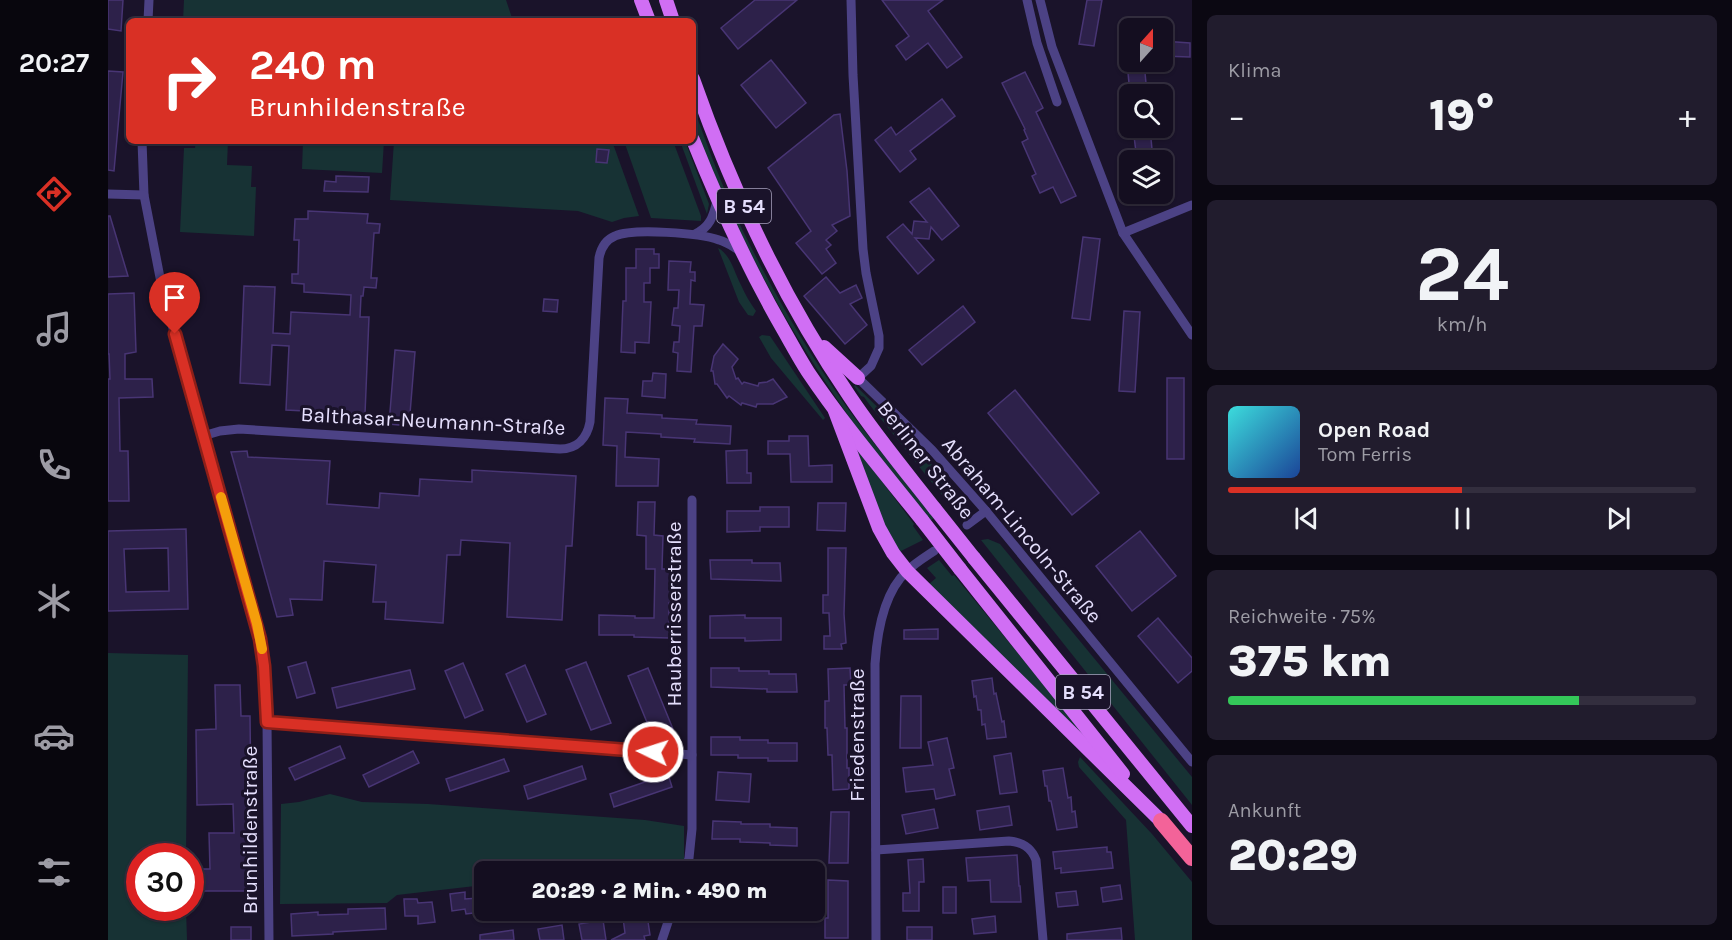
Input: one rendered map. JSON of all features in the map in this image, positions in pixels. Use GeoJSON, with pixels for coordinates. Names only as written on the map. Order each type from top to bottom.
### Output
{"type":"FeatureCollection","features":[{"type":"Feature","properties":{"kind":"highway","name":"Berliner Straße"},"geometry":{"type":"LineString","coordinates":[[1161,821],[1192,858]]}},
{"type":"Feature","properties":{"kind":"main road"},"geometry":{"type":"LineString","coordinates":[[641,0],[647,18]]}},
{"type":"Feature","properties":{"kind":"main road"},"geometry":{"type":"LineString","coordinates":[[666,0],[672,18]]}},
{"type":"Feature","properties":{"kind":"main road","name":"Berliner Straße"},"geometry":{"type":"LineString","coordinates":[[696,87],[763,246],[806,328],[850,398],[974,558],[1192,826]]}},
{"type":"Feature","properties":{"kind":"main road","name":"Berliner Straße"},"geometry":{"type":"LineString","coordinates":[[695,144],[740,251],[807,370],[835,411],[1161,821]]}},
{"type":"Feature","properties":{"kind":"main road"},"geometry":{"type":"LineString","coordinates":[[806,328],[858,378]]}},
{"type":"Feature","properties":{"kind":"main road"},"geometry":{"type":"LineString","coordinates":[[835,411],[879,528],[893,553],[907,571],[1161,821]]}},
{"type":"Feature","properties":{"kind":"street"},"geometry":{"type":"LineString","coordinates":[[148,18],[149,0]]}},
{"type":"Feature","properties":{"kind":"street"},"geometry":{"type":"LineString","coordinates":[[851,0],[863,249],[879,336],[879,348],[875,360],[858,378]]}},
{"type":"Feature","properties":{"kind":"street"},"geometry":{"type":"LineString","coordinates":[[1027,0],[1037,43],[1057,102]]}},
{"type":"Feature","properties":{"kind":"street"},"geometry":{"type":"LineString","coordinates":[[1040,0],[1052,47],[1123,233],[1192,335]]}},
{"type":"Feature","properties":{"kind":"street","name":"Brunhildenstraße"},"geometry":{"type":"LineString","coordinates":[[141,144],[144,195],[163,293],[260,639],[267,722],[269,940]]}},
{"type":"Feature","properties":{"kind":"street"},"geometry":{"type":"LineString","coordinates":[[108,194],[144,195]]}},
{"type":"Feature","properties":{"kind":"street"},"geometry":{"type":"LineString","coordinates":[[695,234],[710,223],[717,201]]}},
{"type":"Feature","properties":{"kind":"street"},"geometry":{"type":"LineString","coordinates":[[1123,233],[1192,205]]}},
{"type":"Feature","properties":{"kind":"street","name":"Balthasar-Neumann-Straße"},"geometry":{"type":"LineString","coordinates":[[203,436],[239,429],[560,449],[574,446],[587,435],[590,422],[599,258],[605,242],[627,233],[695,234],[721,240],[740,251]]}},
{"type":"Feature","properties":{"kind":"street","name":"Abraham-Lincoln-Straße"},"geometry":{"type":"LineString","coordinates":[[858,378],[932,450],[986,511],[1192,762]]}},
{"type":"Feature","properties":{"kind":"street","name":"Hauberrisserstraße"},"geometry":{"type":"LineString","coordinates":[[688,861],[692,829],[692,500]]}},
{"type":"Feature","properties":{"kind":"street"},"geometry":{"type":"LineString","coordinates":[[967,525],[986,511]]}},
{"type":"Feature","properties":{"kind":"street","name":"Friedenstraße"},"geometry":{"type":"LineString","coordinates":[[876,940],[874,664],[877,635],[891,594],[898,582],[907,571],[934,550]]}},
{"type":"Feature","properties":{"kind":"street"},"geometry":{"type":"LineString","coordinates":[[267,722],[692,755]]}},
{"type":"Feature","properties":{"kind":"street"},"geometry":{"type":"LineString","coordinates":[[876,850],[1009,841],[1023,844],[1033,852],[1036,860],[1043,940]]}},
{"type":"Feature","properties":{"kind":"street"},"geometry":{"type":"LineString","coordinates":[[662,940],[668,921]]}},
{"type":"Feature","properties":{"kind":"green space"},"geometry":{"type":"Polygon","coordinates":[[[184,0],[506,0],[512,18],[183,18],[184,0]]]}},
{"type":"Feature","properties":{"kind":"green space"},"geometry":{"type":"Polygon","coordinates":[[[696,114],[735,214],[783,306],[813,357],[846,405],[934,518],[930,521],[857,428],[783,313],[735,222],[699,139],[696,114]]]}},
{"type":"Feature","properties":{"kind":"green space"},"geometry":{"type":"Polygon","coordinates":[[[196,144],[228,144],[227,165],[252,166],[251,187],[256,187],[254,236],[180,232],[184,148],[195,148],[196,144]]]}},
{"type":"Feature","properties":{"kind":"green space"},"geometry":{"type":"Polygon","coordinates":[[[303,144],[384,144],[382,173],[302,169],[303,144]]]}},
{"type":"Feature","properties":{"kind":"green space"},"geometry":{"type":"Polygon","coordinates":[[[394,144],[613,144],[639,216],[612,222],[578,211],[390,200],[394,144]]]}},
{"type":"Feature","properties":{"kind":"green space"},"geometry":{"type":"Polygon","coordinates":[[[625,144],[674,144],[701,221],[651,218],[625,144]]]}},
{"type":"Feature","properties":{"kind":"green space"},"geometry":{"type":"Polygon","coordinates":[[[681,144],[686,144],[709,204],[707,214],[681,144]]]}},
{"type":"Feature","properties":{"kind":"green space"},"geometry":{"type":"Polygon","coordinates":[[[718,248],[729,259],[756,311],[753,316],[748,315],[739,302],[718,248]]]}},
{"type":"Feature","properties":{"kind":"green space"},"geometry":{"type":"Polygon","coordinates":[[[770,336],[825,418],[823,420],[771,358],[759,337],[770,336]]]}},
{"type":"Feature","properties":{"kind":"green space"},"geometry":{"type":"Polygon","coordinates":[[[855,385],[913,442],[952,488],[958,500],[957,510],[948,499],[945,499],[861,396],[855,385]]]}},
{"type":"Feature","properties":{"kind":"green space"},"geometry":{"type":"Polygon","coordinates":[[[856,447],[914,524],[913,526],[923,540],[899,552],[884,525],[856,447]]]}},
{"type":"Feature","properties":{"kind":"green space"},"geometry":{"type":"Polygon","coordinates":[[[988,539],[1000,544],[1192,777],[1192,805],[981,540],[988,539]]]}},
{"type":"Feature","properties":{"kind":"green space"},"geometry":{"type":"Polygon","coordinates":[[[939,560],[952,576],[954,575],[1087,740],[928,585],[936,578],[927,568],[939,560]]]}},
{"type":"Feature","properties":{"kind":"green space"},"geometry":{"type":"Polygon","coordinates":[[[108,653],[188,655],[186,843],[126,843],[126,921],[186,921],[187,940],[108,940],[108,653]]]}},
{"type":"Feature","properties":{"kind":"green space"},"geometry":{"type":"Polygon","coordinates":[[[1080,757],[1152,834],[1192,882],[1192,940],[1135,940],[1126,820],[1079,767],[1080,757]]]}},
{"type":"Feature","properties":{"kind":"green space"},"geometry":{"type":"Polygon","coordinates":[[[330,794],[362,802],[428,804],[645,820],[684,826],[684,861],[474,861],[474,886],[397,895],[387,903],[280,904],[281,804],[330,794]]]}},
{"type":"Feature","properties":{"kind":"building"},"geometry":{"type":"Polygon","coordinates":[[[108,0],[123,0],[121,31],[108,29],[108,0]]]}},
{"type":"Feature","properties":{"kind":"building"},"geometry":{"type":"Polygon","coordinates":[[[755,0],[797,0],[738,49],[721,28],[755,0]]]}},
{"type":"Feature","properties":{"kind":"building"},"geometry":{"type":"Polygon","coordinates":[[[882,0],[943,0],[928,11],[962,57],[947,68],[928,43],[906,60],[896,46],[909,36],[882,0]]]}},
{"type":"Feature","properties":{"kind":"building"},"geometry":{"type":"Polygon","coordinates":[[[1087,0],[1102,0],[1094,46],[1079,44],[1087,0]]]}},
{"type":"Feature","properties":{"kind":"building"},"geometry":{"type":"Polygon","coordinates":[[[1173,42],[1190,43],[1190,57],[1173,56],[1173,42]]]}},
{"type":"Feature","properties":{"kind":"building"},"geometry":{"type":"Polygon","coordinates":[[[771,60],[806,103],[776,128],[741,85],[771,60]]]}},
{"type":"Feature","properties":{"kind":"building"},"geometry":{"type":"Polygon","coordinates":[[[108,71],[123,72],[114,171],[108,170],[108,71]]]}},
{"type":"Feature","properties":{"kind":"building"},"geometry":{"type":"Polygon","coordinates":[[[1025,72],[1043,108],[1036,112],[1076,196],[1061,203],[1053,187],[1040,193],[1032,176],[1036,174],[1022,142],[1028,139],[1025,129],[1002,83],[1025,72]]]}},
{"type":"Feature","properties":{"kind":"building"},"geometry":{"type":"Polygon","coordinates":[[[1128,72],[1145,72],[1146,84],[1129,84],[1128,72]]]}},
{"type":"Feature","properties":{"kind":"building"},"geometry":{"type":"Polygon","coordinates":[[[942,99],[955,116],[910,151],[916,159],[900,172],[875,140],[891,127],[896,135],[942,99]]]}},
{"type":"Feature","properties":{"kind":"building"},"geometry":{"type":"Polygon","coordinates":[[[840,114],[850,216],[832,225],[837,231],[826,240],[831,245],[826,249],[836,263],[822,274],[796,243],[811,231],[768,168],[834,115],[840,114]]]}},
{"type":"Feature","properties":{"kind":"building"},"geometry":{"type":"Polygon","coordinates":[[[1134,138],[1151,138],[1152,150],[1136,150],[1134,138]]]}},
{"type":"Feature","properties":{"kind":"building"},"geometry":{"type":"Polygon","coordinates":[[[597,149],[609,150],[607,163],[596,162],[597,149]]]}},
{"type":"Feature","properties":{"kind":"building"},"geometry":{"type":"Polygon","coordinates":[[[336,176],[369,177],[368,192],[324,191],[325,181],[336,182],[336,176]]]}},
{"type":"Feature","properties":{"kind":"building"},"geometry":{"type":"Polygon","coordinates":[[[929,188],[959,226],[942,240],[931,227],[929,239],[915,238],[934,260],[918,274],[887,237],[903,224],[912,234],[914,221],[927,222],[910,202],[929,188]]]}},
{"type":"Feature","properties":{"kind":"building"},"geometry":{"type":"Polygon","coordinates":[[[308,211],[368,214],[367,223],[380,224],[379,233],[374,233],[371,278],[377,278],[376,288],[364,287],[363,296],[361,296],[360,317],[369,317],[365,414],[286,410],[289,346],[272,345],[270,385],[240,383],[244,286],[275,287],[273,333],[290,334],[291,312],[350,315],[351,295],[304,292],[304,284],[292,283],[292,274],[298,274],[299,240],[294,240],[295,219],[308,219],[308,211]]]}},
{"type":"Feature","properties":{"kind":"building"},"geometry":{"type":"Polygon","coordinates":[[[108,216],[110,216],[128,276],[108,277],[108,216]]]}},
{"type":"Feature","properties":{"kind":"building"},"geometry":{"type":"Polygon","coordinates":[[[1083,237],[1100,239],[1090,320],[1072,318],[1083,237]]]}},
{"type":"Feature","properties":{"kind":"building"},"geometry":{"type":"Polygon","coordinates":[[[636,249],[654,249],[654,254],[659,254],[659,268],[650,268],[650,283],[644,283],[644,302],[651,302],[649,343],[635,342],[635,353],[621,352],[623,301],[626,301],[626,268],[636,268],[636,249]]]}},
{"type":"Feature","properties":{"kind":"building"},"geometry":{"type":"Polygon","coordinates":[[[669,261],[691,262],[690,272],[695,272],[695,281],[691,280],[690,304],[704,305],[702,326],[694,326],[691,372],[677,371],[678,353],[673,352],[674,342],[679,342],[680,326],[672,325],[674,308],[678,308],[679,290],[668,290],[669,261]]]}},
{"type":"Feature","properties":{"kind":"building"},"geometry":{"type":"Polygon","coordinates":[[[826,277],[840,293],[856,285],[862,298],[850,304],[867,325],[845,344],[804,296],[826,277]]]}},
{"type":"Feature","properties":{"kind":"building"},"geometry":{"type":"Polygon","coordinates":[[[134,293],[136,352],[125,354],[125,379],[152,379],[153,397],[119,398],[120,451],[128,451],[129,501],[108,501],[108,379],[110,379],[108,294],[134,293]]]}},
{"type":"Feature","properties":{"kind":"building"},"geometry":{"type":"Polygon","coordinates":[[[544,299],[558,300],[557,312],[543,311],[544,299]]]}},
{"type":"Feature","properties":{"kind":"building"},"geometry":{"type":"Polygon","coordinates":[[[963,306],[975,322],[922,365],[909,350],[963,306]]]}},
{"type":"Feature","properties":{"kind":"building"},"geometry":{"type":"Polygon","coordinates":[[[1124,311],[1140,312],[1135,392],[1119,391],[1124,311]]]}},
{"type":"Feature","properties":{"kind":"building"},"geometry":{"type":"Polygon","coordinates":[[[723,344],[738,359],[732,367],[736,379],[738,378],[742,384],[744,382],[758,386],[759,383],[773,379],[787,397],[773,404],[757,404],[756,407],[742,403],[741,405],[729,396],[727,398],[715,384],[713,371],[711,371],[714,356],[723,344]]]}},
{"type":"Feature","properties":{"kind":"building"},"geometry":{"type":"Polygon","coordinates":[[[395,350],[415,352],[409,426],[389,424],[395,350]]]}},
{"type":"Feature","properties":{"kind":"building"},"geometry":{"type":"Polygon","coordinates":[[[653,373],[666,374],[665,398],[642,396],[643,381],[652,381],[653,373]]]}},
{"type":"Feature","properties":{"kind":"building"},"geometry":{"type":"Polygon","coordinates":[[[1167,378],[1184,378],[1184,459],[1167,459],[1167,378]]]}},
{"type":"Feature","properties":{"kind":"building"},"geometry":{"type":"Polygon","coordinates":[[[1015,390],[1099,493],[1072,515],[988,413],[1015,390]]]}},
{"type":"Feature","properties":{"kind":"building"},"geometry":{"type":"Polygon","coordinates":[[[605,398],[628,399],[627,413],[697,420],[696,424],[731,426],[730,444],[694,442],[695,439],[626,432],[625,457],[659,459],[658,486],[616,486],[617,446],[603,445],[605,398]]]}},
{"type":"Feature","properties":{"kind":"building"},"geometry":{"type":"Polygon","coordinates":[[[789,436],[808,436],[809,466],[832,465],[832,482],[791,482],[790,454],[768,454],[768,441],[789,441],[789,436]]]}},
{"type":"Feature","properties":{"kind":"building"},"geometry":{"type":"Polygon","coordinates":[[[747,450],[747,473],[751,473],[751,483],[727,483],[726,451],[747,450]]]}},
{"type":"Feature","properties":{"kind":"building"},"geometry":{"type":"Polygon","coordinates":[[[247,451],[248,457],[330,461],[327,504],[379,508],[380,493],[419,496],[420,479],[472,482],[472,470],[576,476],[572,546],[566,546],[562,620],[507,617],[510,543],[461,540],[460,555],[447,555],[443,623],[385,619],[386,602],[373,602],[376,565],[324,561],[322,600],[290,599],[293,615],[277,617],[231,452],[247,451]]]}},
{"type":"Feature","properties":{"kind":"building"},"geometry":{"type":"Polygon","coordinates":[[[638,502],[655,502],[654,535],[663,536],[662,569],[672,569],[669,638],[599,635],[599,615],[654,618],[655,569],[646,569],[646,536],[637,535],[638,502]]]}},
{"type":"Feature","properties":{"kind":"building"},"geometry":{"type":"Polygon","coordinates":[[[818,503],[846,503],[845,531],[817,530],[818,503]]]}},
{"type":"Feature","properties":{"kind":"building"},"geometry":{"type":"Polygon","coordinates":[[[760,507],[789,507],[789,527],[760,527],[760,531],[727,532],[727,511],[760,511],[760,507]]]}},
{"type":"Feature","properties":{"kind":"building"},"geometry":{"type":"Polygon","coordinates":[[[186,529],[188,609],[108,611],[108,531],[186,529]],[[168,548],[124,549],[126,592],[169,591],[168,548]]]}},
{"type":"Feature","properties":{"kind":"building"},"geometry":{"type":"Polygon","coordinates":[[[1140,531],[1176,576],[1132,611],[1096,566],[1140,531]]]}},
{"type":"Feature","properties":{"kind":"building"},"geometry":{"type":"Polygon","coordinates":[[[828,548],[846,548],[844,614],[846,643],[841,644],[842,649],[824,649],[824,636],[830,636],[829,613],[823,613],[823,595],[828,595],[828,548]]]}},
{"type":"Feature","properties":{"kind":"building"},"geometry":{"type":"Polygon","coordinates":[[[710,560],[780,563],[781,581],[711,579],[710,560]]]}},
{"type":"Feature","properties":{"kind":"building"},"geometry":{"type":"Polygon","coordinates":[[[745,615],[745,618],[781,618],[781,640],[745,641],[745,638],[710,638],[710,616],[745,615]]]}},
{"type":"Feature","properties":{"kind":"building"},"geometry":{"type":"Polygon","coordinates":[[[1158,618],[1192,658],[1192,671],[1178,683],[1138,636],[1158,618]]]}},
{"type":"Feature","properties":{"kind":"building"},"geometry":{"type":"Polygon","coordinates":[[[938,629],[938,639],[904,639],[904,630],[938,629]]]}},
{"type":"Feature","properties":{"kind":"building"},"geometry":{"type":"Polygon","coordinates":[[[306,662],[315,693],[297,698],[288,667],[306,662]]]}},
{"type":"Feature","properties":{"kind":"building"},"geometry":{"type":"Polygon","coordinates":[[[586,662],[611,723],[591,730],[566,670],[586,662]]]}},
{"type":"Feature","properties":{"kind":"building"},"geometry":{"type":"Polygon","coordinates":[[[463,663],[483,710],[465,718],[445,671],[463,663]]]}},
{"type":"Feature","properties":{"kind":"building"},"geometry":{"type":"Polygon","coordinates":[[[525,665],[546,714],[527,722],[506,674],[525,665]]]}},
{"type":"Feature","properties":{"kind":"building"},"geometry":{"type":"Polygon","coordinates":[[[648,668],[673,729],[653,737],[628,676],[648,668]]]}},
{"type":"Feature","properties":{"kind":"building"},"geometry":{"type":"Polygon","coordinates":[[[711,668],[739,668],[739,671],[796,674],[797,692],[711,687],[711,668]]]}},
{"type":"Feature","properties":{"kind":"building"},"geometry":{"type":"Polygon","coordinates":[[[850,668],[851,685],[844,685],[849,789],[833,790],[832,755],[828,755],[827,728],[825,728],[825,701],[829,701],[828,669],[850,668]]]}},
{"type":"Feature","properties":{"kind":"building"},"geometry":{"type":"Polygon","coordinates":[[[410,670],[415,689],[337,708],[332,688],[410,670]]]}},
{"type":"Feature","properties":{"kind":"building"},"geometry":{"type":"Polygon","coordinates":[[[992,678],[1006,737],[987,739],[985,724],[982,725],[981,710],[978,710],[976,696],[974,697],[972,681],[992,678]]]}},
{"type":"Feature","properties":{"kind":"building"},"geometry":{"type":"Polygon","coordinates":[[[215,685],[240,685],[241,716],[250,716],[252,891],[204,891],[204,869],[210,869],[209,833],[234,833],[233,804],[197,805],[196,730],[216,729],[215,685]]]}},
{"type":"Feature","properties":{"kind":"building"},"geometry":{"type":"Polygon","coordinates":[[[901,696],[921,696],[921,748],[900,748],[901,696]]]}},
{"type":"Feature","properties":{"kind":"building"},"geometry":{"type":"Polygon","coordinates":[[[711,737],[740,737],[740,740],[768,740],[768,743],[797,743],[797,761],[768,761],[768,758],[711,755],[711,737]]]}},
{"type":"Feature","properties":{"kind":"building"},"geometry":{"type":"Polygon","coordinates":[[[947,738],[954,768],[949,769],[955,795],[936,799],[934,789],[906,792],[903,768],[933,765],[928,742],[947,738]]]}},
{"type":"Feature","properties":{"kind":"building"},"geometry":{"type":"Polygon","coordinates":[[[340,746],[345,758],[295,780],[289,768],[340,746]]]}},
{"type":"Feature","properties":{"kind":"building"},"geometry":{"type":"Polygon","coordinates":[[[413,751],[419,763],[369,787],[363,775],[413,751]]]}},
{"type":"Feature","properties":{"kind":"building"},"geometry":{"type":"Polygon","coordinates":[[[1011,753],[1017,792],[1000,794],[994,756],[1011,753]]]}},
{"type":"Feature","properties":{"kind":"building"},"geometry":{"type":"Polygon","coordinates":[[[504,759],[509,771],[450,791],[446,779],[504,759]]]}},
{"type":"Feature","properties":{"kind":"building"},"geometry":{"type":"Polygon","coordinates":[[[582,766],[586,779],[528,799],[524,786],[582,766]]]}},
{"type":"Feature","properties":{"kind":"building"},"geometry":{"type":"Polygon","coordinates":[[[1063,768],[1068,798],[1071,797],[1072,812],[1075,811],[1077,827],[1057,830],[1043,771],[1063,768]]]}},
{"type":"Feature","properties":{"kind":"building"},"geometry":{"type":"Polygon","coordinates":[[[718,772],[751,774],[749,802],[716,800],[718,772]]]}},
{"type":"Feature","properties":{"kind":"building"},"geometry":{"type":"Polygon","coordinates":[[[668,774],[672,787],[614,807],[610,794],[668,774]]]}},
{"type":"Feature","properties":{"kind":"building"},"geometry":{"type":"Polygon","coordinates":[[[1009,806],[1012,825],[980,830],[977,811],[1009,806]]]}},
{"type":"Feature","properties":{"kind":"building"},"geometry":{"type":"Polygon","coordinates":[[[934,809],[938,828],[906,834],[902,815],[934,809]]]}},
{"type":"Feature","properties":{"kind":"building"},"geometry":{"type":"Polygon","coordinates":[[[831,812],[849,812],[848,863],[829,863],[831,812]]]}},
{"type":"Feature","properties":{"kind":"building"},"geometry":{"type":"Polygon","coordinates":[[[713,821],[797,828],[797,846],[740,842],[740,839],[712,839],[713,821]]]}},
{"type":"Feature","properties":{"kind":"building"},"geometry":{"type":"Polygon","coordinates":[[[1107,847],[1107,852],[1111,852],[1113,868],[1061,873],[1061,868],[1055,869],[1053,852],[1107,847]]]}},
{"type":"Feature","properties":{"kind":"building"},"geometry":{"type":"Polygon","coordinates":[[[1017,855],[1021,902],[991,902],[990,880],[968,881],[966,858],[1017,855]]]}},
{"type":"Feature","properties":{"kind":"building"},"geometry":{"type":"Polygon","coordinates":[[[923,859],[924,882],[919,882],[919,911],[903,911],[903,893],[910,893],[908,860],[923,859]]]}},
{"type":"Feature","properties":{"kind":"building"},"geometry":{"type":"Polygon","coordinates":[[[828,880],[848,881],[848,938],[825,938],[825,918],[828,918],[828,880]]]}},
{"type":"Feature","properties":{"kind":"building"},"geometry":{"type":"Polygon","coordinates":[[[1120,885],[1122,899],[1103,902],[1101,888],[1120,885]]]}},
{"type":"Feature","properties":{"kind":"building"},"geometry":{"type":"Polygon","coordinates":[[[943,887],[956,887],[956,913],[943,913],[943,887]]]}},
{"type":"Feature","properties":{"kind":"building"},"geometry":{"type":"Polygon","coordinates":[[[1076,891],[1078,905],[1058,907],[1056,893],[1076,891]]]}},
{"type":"Feature","properties":{"kind":"building"},"geometry":{"type":"Polygon","coordinates":[[[465,892],[465,899],[474,898],[474,913],[466,914],[465,909],[452,911],[450,894],[465,892]]]}},
{"type":"Feature","properties":{"kind":"building"},"geometry":{"type":"Polygon","coordinates":[[[404,899],[417,899],[418,903],[432,902],[435,922],[418,924],[418,916],[405,916],[404,899]]]}},
{"type":"Feature","properties":{"kind":"building"},"geometry":{"type":"Polygon","coordinates":[[[385,908],[386,929],[292,936],[291,914],[318,912],[318,915],[348,914],[348,909],[385,908]]]}},
{"type":"Feature","properties":{"kind":"building"},"geometry":{"type":"Polygon","coordinates":[[[995,916],[996,932],[974,934],[972,919],[995,916]]]}},
{"type":"Feature","properties":{"kind":"building"},"geometry":{"type":"Polygon","coordinates":[[[603,921],[606,940],[582,940],[579,924],[603,921]]]}},
{"type":"Feature","properties":{"kind":"building"},"geometry":{"type":"Polygon","coordinates":[[[623,921],[648,921],[650,935],[644,936],[645,940],[611,940],[625,933],[623,921]]]}},
{"type":"Feature","properties":{"kind":"building"},"geometry":{"type":"Polygon","coordinates":[[[562,925],[564,940],[540,940],[538,929],[562,925]]]}},
{"type":"Feature","properties":{"kind":"building"},"geometry":{"type":"Polygon","coordinates":[[[231,927],[251,927],[251,940],[231,940],[231,927]]]}},
{"type":"Feature","properties":{"kind":"building"},"geometry":{"type":"Polygon","coordinates":[[[907,927],[932,927],[932,940],[907,940],[907,927]]]}},
{"type":"Feature","properties":{"kind":"building"},"geometry":{"type":"Polygon","coordinates":[[[1121,928],[1122,940],[1067,940],[1067,934],[1121,928]]]}},
{"type":"Feature","properties":{"kind":"building"},"geometry":{"type":"Polygon","coordinates":[[[513,930],[514,940],[480,940],[480,935],[513,930]]]}},
{"type":"Feature","properties":{"kind":"slow traffic"},"geometry":{"type":"LineString","coordinates":[[221,497],[262,649]]}},
{"type":"Feature","properties":{"kind":"route"},"geometry":{"type":"LineString","coordinates":[[175,334],[257,624],[264,666],[267,722],[653,752]]}}]}
